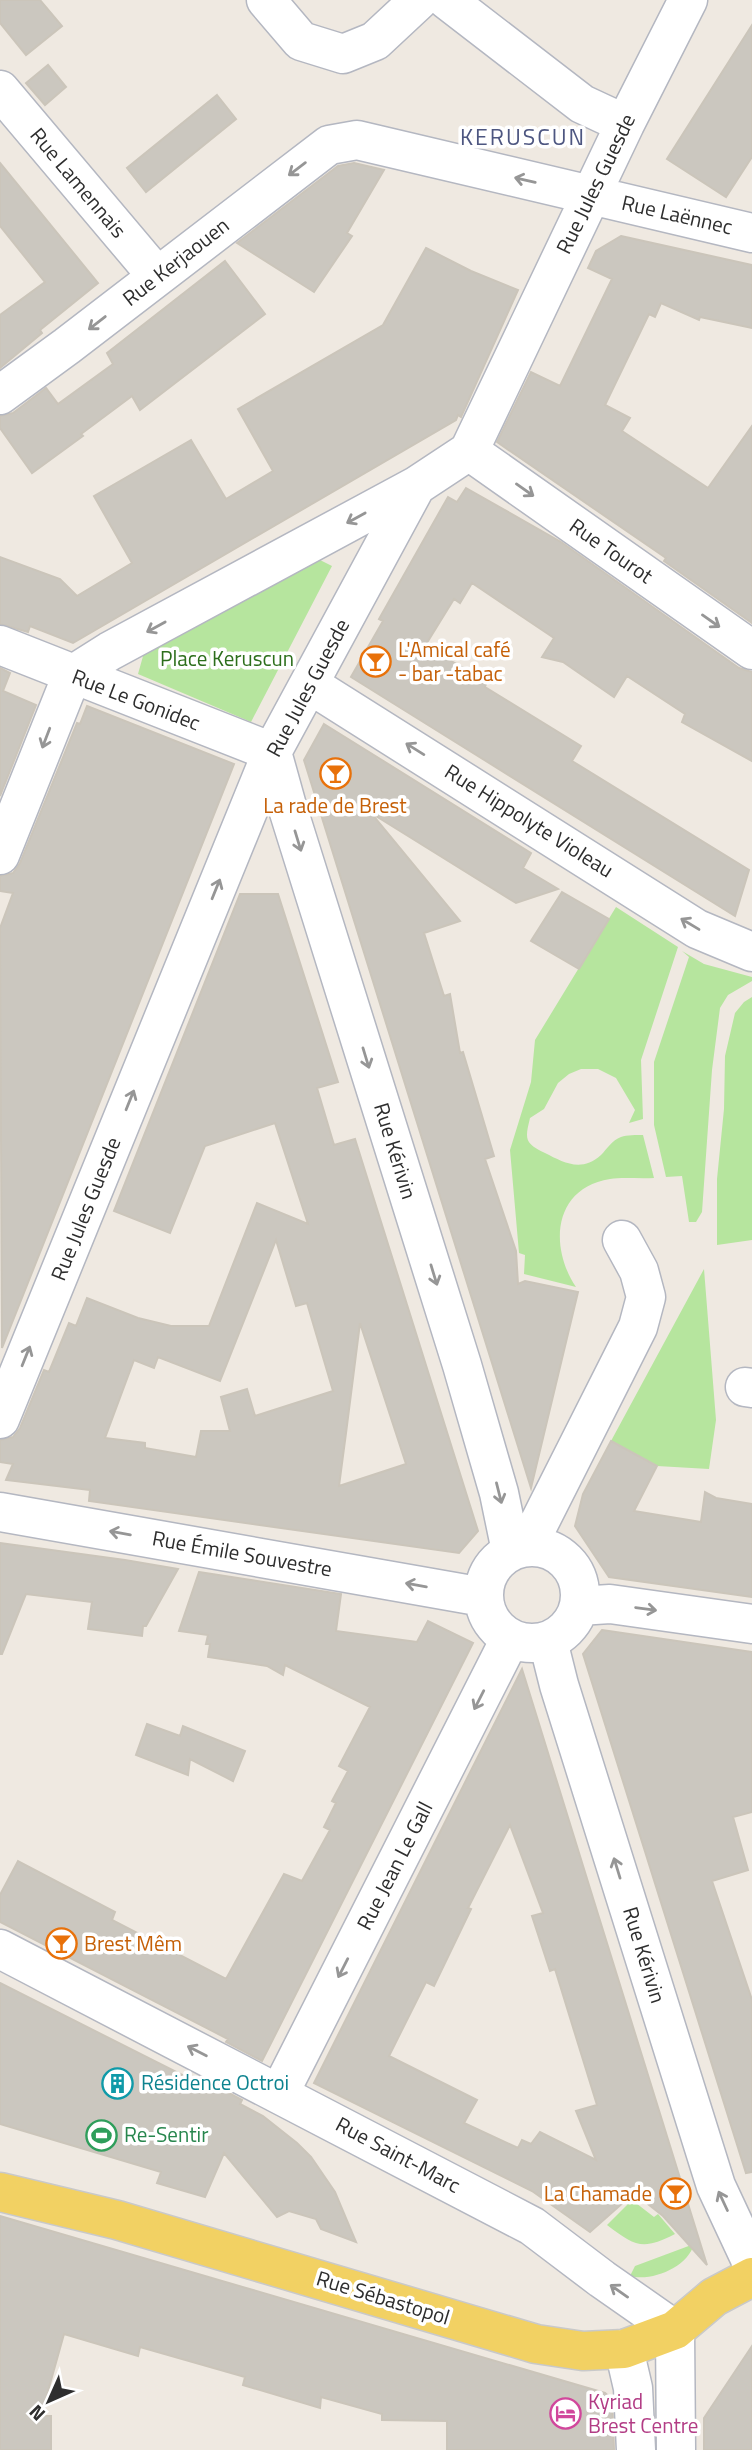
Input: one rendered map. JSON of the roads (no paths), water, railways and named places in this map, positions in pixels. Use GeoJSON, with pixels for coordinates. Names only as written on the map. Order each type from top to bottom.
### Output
{"type":"FeatureCollection","features":[{"type":"Feature","properties":{"kind":"main road","name":"Rue Sébastopol"},"geometry":{"type":"LineString","coordinates":[[0,2192],[117,2220],[536,2344],[583,2351],[624,2349],[675,2330],[714,2297],[752,2277]]}},
{"type":"Feature","properties":{"kind":"street"},"geometry":{"type":"LineString","coordinates":[[266,0],[301,41],[343,54],[374,41],[419,0]]}},
{"type":"Feature","properties":{"kind":"street"},"geometry":{"type":"LineString","coordinates":[[447,0],[582,104],[625,124]]}},
{"type":"Feature","properties":{"kind":"street","name":"Rue Jules Guesde"},"geometry":{"type":"LineString","coordinates":[[0,1419],[272,752],[416,486],[469,451],[625,124],[688,0]]}},
{"type":"Feature","properties":{"kind":"street","name":"Rue Lamennais"},"geometry":{"type":"LineString","coordinates":[[0,90],[157,276]]}},
{"type":"Feature","properties":{"kind":"street","name":"Rue Kerjaouen"},"geometry":{"type":"LineString","coordinates":[[0,395],[329,145],[357,140]]}},
{"type":"Feature","properties":{"kind":"street","name":"Rue Laënnec"},"geometry":{"type":"LineString","coordinates":[[357,140],[752,233]]}},
{"type":"Feature","properties":{"kind":"street","name":"Rue Tourot"},"geometry":{"type":"LineString","coordinates":[[469,451],[752,650]]}},
{"type":"Feature","properties":{"kind":"street"},"geometry":{"type":"LineString","coordinates":[[0,855],[72,675],[110,651],[416,486]]}},
{"type":"Feature","properties":{"kind":"street","name":"Rue Le Gonidec"},"geometry":{"type":"LineString","coordinates":[[0,645],[272,752]]}},
{"type":"Feature","properties":{"kind":"street","name":"Rue Hippolyte Violeau"},"geometry":{"type":"LineString","coordinates":[[309,684],[697,929],[752,952]]}},
{"type":"Feature","properties":{"kind":"street","name":"Rue Kérivin"},"geometry":{"type":"LineString","coordinates":[[272,752],[463,1365],[499,1493],[519,1549]]}},
{"type":"Feature","properties":{"kind":"street"},"geometry":{"type":"LineString","coordinates":[[519,1549],[638,1327],[646,1297],[639,1271],[622,1240]]}},
{"type":"Feature","properties":{"kind":"street","name":"Rue Émile Souvestre"},"geometry":{"type":"LineString","coordinates":[[0,1512],[483,1597]]}},
{"type":"Feature","properties":{"kind":"street"},"geometry":{"type":"LineString","coordinates":[[542,1548],[556,1553],[568,1562],[576,1575],[580,1589],[574,1620],[563,1633],[548,1641],[529,1644],[510,1639],[496,1628],[487,1614],[483,1597],[490,1570],[499,1559],[519,1549],[542,1548]]}},
{"type":"Feature","properties":{"kind":"street"},"geometry":{"type":"LineString","coordinates":[[579,1605],[610,1604],[752,1624]]}},
{"type":"Feature","properties":{"kind":"street","name":"Rue Jean Le Gall"},"geometry":{"type":"LineString","coordinates":[[279,2094],[510,1639]]}},
{"type":"Feature","properties":{"kind":"street","name":"Rue Kérivin"},"geometry":{"type":"LineString","coordinates":[[548,1641],[563,1698],[716,2186],[752,2263]]}},
{"type":"Feature","properties":{"kind":"street","name":"Rue Saint-Marc"},"geometry":{"type":"LineString","coordinates":[[0,1949],[532,2225],[675,2330]]}},
{"type":"Feature","properties":{"kind":"street"},"geometry":{"type":"LineString","coordinates":[[675,2330],[676,2450]]}},
{"type":"Feature","properties":{"kind":"street"},"geometry":{"type":"LineString","coordinates":[[624,2349],[633,2388],[636,2450]]}},
{"type":"Feature","properties":{"kind":"place","name":"L'Amical café - bar -tabac"},"geometry":{"type":"Point","coordinates":[375,662]}},
{"type":"Feature","properties":{"kind":"place","name":"La rade de Brest"},"geometry":{"type":"Point","coordinates":[335,774]}},
{"type":"Feature","properties":{"kind":"place","name":"Brest Mêm"},"geometry":{"type":"Point","coordinates":[61,1944]}},
{"type":"Feature","properties":{"kind":"place","name":"Résidence Octroi"},"geometry":{"type":"Point","coordinates":[118,2083]}},
{"type":"Feature","properties":{"kind":"place","name":"Re-Sentir"},"geometry":{"type":"Point","coordinates":[101,2135]}},
{"type":"Feature","properties":{"kind":"place","name":"La Chamade"},"geometry":{"type":"Point","coordinates":[675,2194]}},
{"type":"Feature","properties":{"kind":"place","name":"Kyriad Brest Centre"},"geometry":{"type":"Point","coordinates":[565,2414]}},
{"type":"Feature","properties":{"kind":"district","name":"KERUSCUN"},"geometry":{"type":"Point","coordinates":[523,137]}},
{"type":"Feature","properties":{"kind":"park label","name":"Place Keruscun"},"geometry":{"type":"Point","coordinates":[227,659]}}]}
